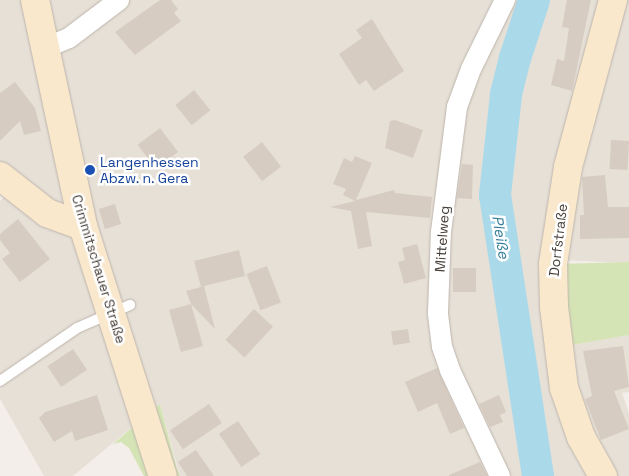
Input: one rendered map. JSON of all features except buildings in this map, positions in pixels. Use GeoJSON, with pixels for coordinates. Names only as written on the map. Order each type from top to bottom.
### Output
{"type":"FeatureCollection","features":[{"type":"Feature","properties":{"kind":"street","name":"Crimmitschauer Straße"},"geometry":{"type":"LineString","coordinates":[[35,0],[43,49],[83,226],[120,309],[163,476]]}},
{"type":"Feature","properties":{"kind":"street"},"geometry":{"type":"LineString","coordinates":[[43,49],[69,38],[119,0]]}},
{"type":"Feature","properties":{"kind":"street","name":"Mittelweg"},"geometry":{"type":"LineString","coordinates":[[500,476],[450,370],[442,347],[438,312],[441,232],[458,107],[471,69],[506,0]]}},
{"type":"Feature","properties":{"kind":"street","name":"Dorfstraße"},"geometry":{"type":"LineString","coordinates":[[603,476],[581,437],[564,388],[554,307],[553,264],[568,167],[613,0]]}},
{"type":"Feature","properties":{"kind":"street"},"geometry":{"type":"LineString","coordinates":[[0,176],[47,213],[83,226]]}},
{"type":"Feature","properties":{"kind":"lane"},"geometry":{"type":"LineString","coordinates":[[0,381],[77,328],[120,309]]}},
{"type":"Feature","properties":{"kind":"shaded area"},"geometry":{"type":"Polygon","coordinates":[[[0,0],[629,0],[629,263],[558,260],[560,347],[629,335],[629,392],[622,393],[629,413],[629,476],[180,476],[160,404],[73,476],[44,476],[0,399],[0,201],[23,179],[0,161],[0,0]]]}},
{"type":"Feature","properties":{"kind":"green space"},"geometry":{"type":"Polygon","coordinates":[[[629,262],[629,335],[560,347],[555,264],[629,262]]]}},
{"type":"Feature","properties":{"kind":"green space"},"geometry":{"type":"Polygon","coordinates":[[[160,404],[180,476],[144,476],[129,448],[121,442],[113,444],[160,404]]]}},
{"type":"Feature","properties":{"kind":"waterway","name":"Pleiße"},"geometry":{"type":"LineString","coordinates":[[534,0],[515,58],[506,95],[495,195],[538,476]]}},
{"type":"Feature","properties":{"kind":"place","name":"Langenhessen Abzw. n. Gera"},"geometry":{"type":"Point","coordinates":[90,170]}}]}
